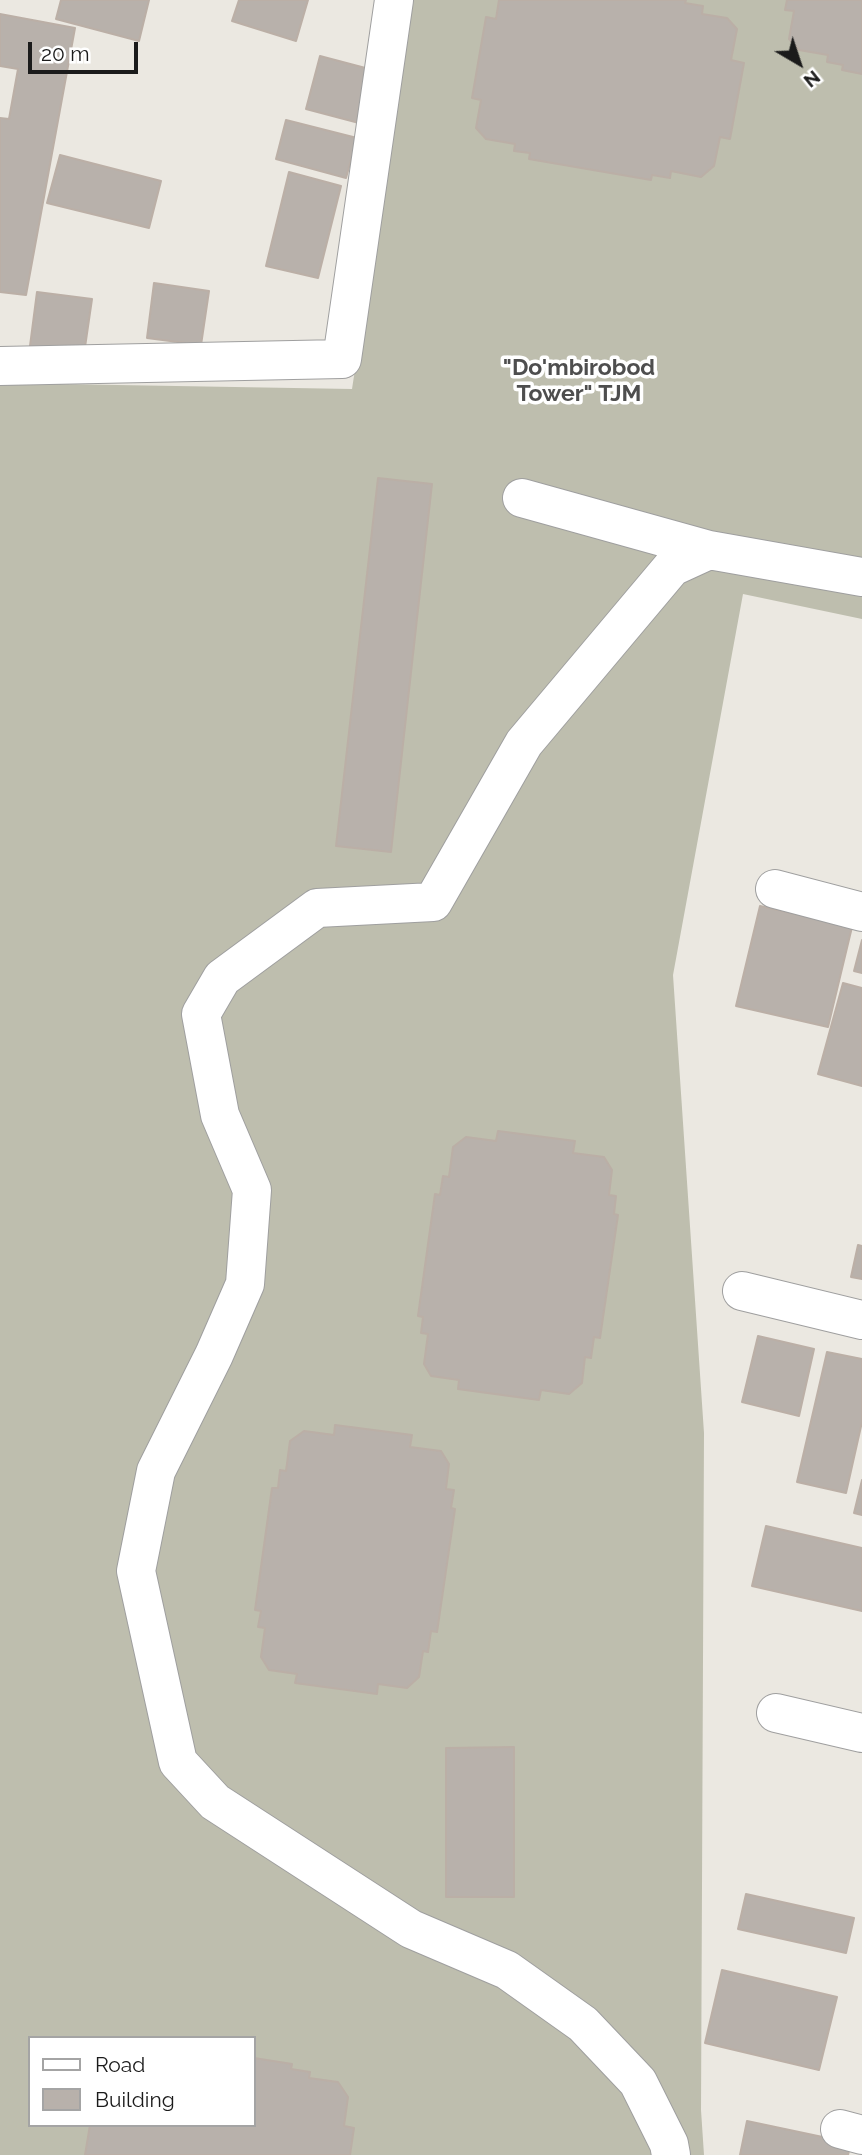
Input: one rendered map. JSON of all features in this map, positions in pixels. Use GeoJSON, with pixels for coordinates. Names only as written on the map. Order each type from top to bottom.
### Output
{"type":"FeatureCollection","features":[{"type":"Feature","properties":{"kind":"lane"},"geometry":{"type":"LineString","coordinates":[[0,366],[342,359],[394,0]]}},
{"type":"Feature","properties":{"kind":"lane"},"geometry":{"type":"LineString","coordinates":[[522,498],[709,550],[862,577]]}},
{"type":"Feature","properties":{"kind":"lane"},"geometry":{"type":"LineString","coordinates":[[671,2155],[669,2144],[638,2082],[583,2024],[507,1970],[411,1929],[215,1802],[187,1772],[178,1762],[162,1702],[136,1571],[156,1471],[245,1284],[252,1190],[220,1115],[201,1014],[222,978],[317,908],[433,902],[524,743],[672,567],[709,550]]}},
{"type":"Feature","properties":{"kind":"lane"},"geometry":{"type":"LineString","coordinates":[[775,889],[862,912]]}},
{"type":"Feature","properties":{"kind":"lane"},"geometry":{"type":"LineString","coordinates":[[742,1291],[862,1320]]}},
{"type":"Feature","properties":{"kind":"lane"},"geometry":{"type":"LineString","coordinates":[[776,1713],[862,1732]]}},
{"type":"Feature","properties":{"kind":"shaded area","name":"\"Do'mbirobod Tower\" TJM"},"geometry":{"type":"Polygon","coordinates":[[[412,0],[862,0],[862,619],[743,594],[673,975],[704,1433],[701,2110],[704,2155],[0,2155],[0,383],[352,389],[412,0]]]}},
{"type":"Feature","properties":{"kind":"building"},"geometry":{"type":"Polygon","coordinates":[[[61,0],[149,0],[139,41],[56,19],[61,0]]]}},
{"type":"Feature","properties":{"kind":"building"},"geometry":{"type":"Polygon","coordinates":[[[239,0],[308,0],[296,41],[232,21],[239,0]]]}},
{"type":"Feature","properties":{"kind":"building"},"geometry":{"type":"Polygon","coordinates":[[[499,0],[686,0],[685,3],[703,6],[702,14],[727,18],[737,29],[731,60],[744,63],[730,139],[720,137],[714,166],[701,177],[671,171],[670,178],[652,175],[651,180],[529,159],[530,153],[514,151],[515,144],[486,139],[476,128],[481,100],[472,98],[486,17],[496,19],[499,0]]]}},
{"type":"Feature","properties":{"kind":"building"},"geometry":{"type":"Polygon","coordinates":[[[787,0],[862,0],[862,74],[842,70],[843,65],[827,62],[828,55],[799,50],[789,39],[794,11],[785,10],[787,0]]]}},
{"type":"Feature","properties":{"kind":"building"},"geometry":{"type":"Polygon","coordinates":[[[0,14],[75,28],[26,295],[0,292],[0,118],[9,119],[18,69],[0,66],[0,14]]]}},
{"type":"Feature","properties":{"kind":"building"},"geometry":{"type":"Polygon","coordinates":[[[320,56],[373,70],[359,123],[306,109],[320,56]]]}},
{"type":"Feature","properties":{"kind":"building"},"geometry":{"type":"Polygon","coordinates":[[[286,120],[357,138],[346,178],[276,159],[286,120]]]}},
{"type":"Feature","properties":{"kind":"building"},"geometry":{"type":"Polygon","coordinates":[[[60,155],[161,181],[149,228],[47,203],[60,155]]]}},
{"type":"Feature","properties":{"kind":"building"},"geometry":{"type":"Polygon","coordinates":[[[289,172],[341,186],[318,278],[266,266],[289,172]]]}},
{"type":"Feature","properties":{"kind":"building"},"geometry":{"type":"Polygon","coordinates":[[[154,283],[209,291],[201,345],[147,338],[154,283]]]}},
{"type":"Feature","properties":{"kind":"building"},"geometry":{"type":"Polygon","coordinates":[[[37,292],[92,299],[84,354],[30,346],[37,292]]]}},
{"type":"Feature","properties":{"kind":"building"},"geometry":{"type":"Polygon","coordinates":[[[378,478],[432,484],[391,852],[336,846],[378,478]]]}},
{"type":"Feature","properties":{"kind":"building"},"geometry":{"type":"Polygon","coordinates":[[[760,906],[852,927],[828,1027],[736,1006],[760,906]]]}},
{"type":"Feature","properties":{"kind":"building"},"geometry":{"type":"Polygon","coordinates":[[[862,940],[862,973],[854,971],[862,940]]]}},
{"type":"Feature","properties":{"kind":"building"},"geometry":{"type":"Polygon","coordinates":[[[843,983],[862,988],[862,1086],[818,1074],[843,983]]]}},
{"type":"Feature","properties":{"kind":"building"},"geometry":{"type":"Polygon","coordinates":[[[498,1131],[575,1141],[573,1153],[604,1157],[612,1170],[609,1195],[616,1196],[614,1214],[618,1215],[600,1338],[594,1337],[591,1358],[585,1357],[582,1383],[569,1394],[541,1390],[539,1400],[458,1389],[459,1380],[431,1376],[424,1364],[428,1334],[421,1333],[423,1317],[418,1316],[435,1194],[440,1195],[443,1176],[449,1177],[453,1147],[466,1137],[496,1141],[498,1131]]]}},
{"type":"Feature","properties":{"kind":"building"},"geometry":{"type":"Polygon","coordinates":[[[858,1245],[862,1246],[862,1279],[851,1277],[858,1245]]]}},
{"type":"Feature","properties":{"kind":"building"},"geometry":{"type":"Polygon","coordinates":[[[758,1336],[814,1349],[799,1416],[742,1402],[758,1336]]]}},
{"type":"Feature","properties":{"kind":"building"},"geometry":{"type":"Polygon","coordinates":[[[827,1352],[862,1359],[862,1422],[846,1493],[797,1482],[827,1352]]]}},
{"type":"Feature","properties":{"kind":"building"},"geometry":{"type":"Polygon","coordinates":[[[335,1425],[412,1435],[410,1447],[441,1451],[449,1464],[446,1489],[454,1490],[451,1508],[455,1509],[437,1632],[431,1631],[428,1652],[423,1651],[419,1677],[407,1688],[378,1684],[377,1694],[295,1683],[297,1674],[269,1670],[261,1657],[265,1628],[258,1627],[261,1611],[255,1610],[272,1488],[278,1488],[280,1470],[286,1471],[290,1441],[304,1431],[334,1435],[335,1425]]]}},
{"type":"Feature","properties":{"kind":"building"},"geometry":{"type":"Polygon","coordinates":[[[862,1480],[862,1515],[854,1513],[862,1480]]]}},
{"type":"Feature","properties":{"kind":"building"},"geometry":{"type":"Polygon","coordinates":[[[766,1526],[862,1548],[862,1611],[752,1586],[766,1526]]]}},
{"type":"Feature","properties":{"kind":"building"},"geometry":{"type":"Polygon","coordinates":[[[514,1747],[514,1897],[446,1897],[446,1748],[514,1747]]]}},
{"type":"Feature","properties":{"kind":"building"},"geometry":{"type":"Polygon","coordinates":[[[746,1894],[854,1918],[846,1953],[738,1929],[746,1894]]]}},
{"type":"Feature","properties":{"kind":"building"},"geometry":{"type":"Polygon","coordinates":[[[722,1970],[837,1997],[819,2070],[705,2043],[722,1970]]]}},
{"type":"Feature","properties":{"kind":"building"},"geometry":{"type":"Polygon","coordinates":[[[256,2058],[292,2064],[291,2069],[310,2072],[309,2078],[338,2082],[348,2097],[344,2126],[354,2128],[350,2155],[85,2155],[90,2127],[256,2127],[256,2058]]]}},
{"type":"Feature","properties":{"kind":"building"},"geometry":{"type":"Polygon","coordinates":[[[747,2121],[851,2143],[848,2155],[740,2155],[747,2121]]]}},
{"type":"Feature","properties":{"kind":"district","name":"\"Do'mbirobod Tower\" TJM"},"geometry":{"type":"Point","coordinates":[579,381]}}]}
